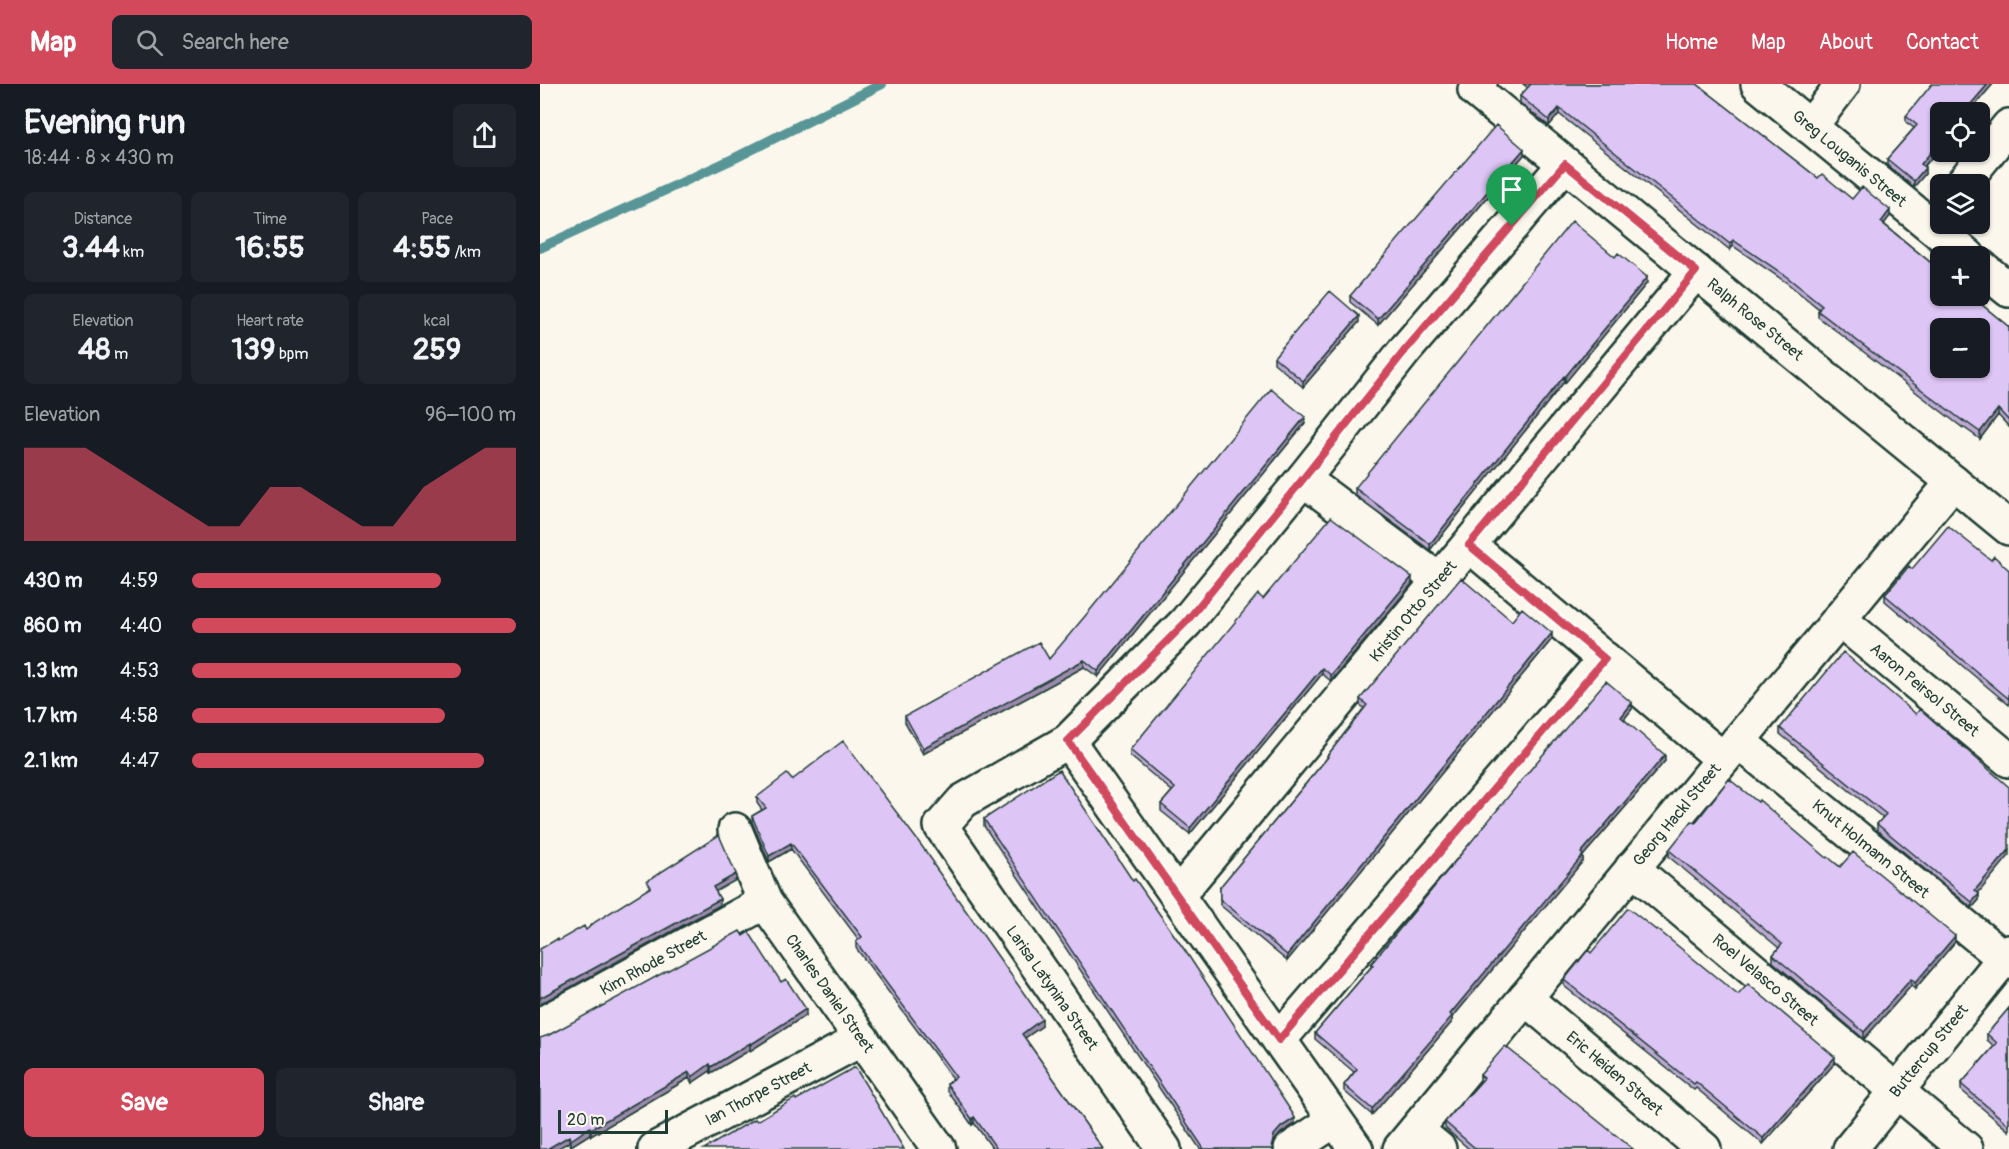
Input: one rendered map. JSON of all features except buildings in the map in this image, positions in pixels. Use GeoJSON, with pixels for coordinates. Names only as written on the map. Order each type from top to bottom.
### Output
{"type":"FeatureCollection","features":[{"type":"Feature","properties":{"kind":"street","name":"Greg Louganis Street"},"geometry":{"type":"LineString","coordinates":[[1758,84],[1810,127],[1930,213]]}},
{"type":"Feature","properties":{"kind":"street"},"geometry":{"type":"LineString","coordinates":[[1810,127],[1843,84]]}},
{"type":"Feature","properties":{"kind":"street","name":"Ralph Rose Street"},"geometry":{"type":"LineString","coordinates":[[1478,87],[1565,164],[2009,528]]}},
{"type":"Feature","properties":{"kind":"street"},"geometry":{"type":"LineString","coordinates":[[1970,174],[2009,126]]}},
{"type":"Feature","properties":{"kind":"street"},"geometry":{"type":"LineString","coordinates":[[1356,1149],[1068,741],[1186,622],[1406,349],[1565,164]]}},
{"type":"Feature","properties":{"kind":"street","name":"Greg Louganis Street"},"geometry":{"type":"LineString","coordinates":[[1949,234],[1960,246]]}},
{"type":"Feature","properties":{"kind":"street","name":"Kristin Otto Street"},"geometry":{"type":"LineString","coordinates":[[1177,896],[1696,271]]}},
{"type":"Feature","properties":{"kind":"street"},"geometry":{"type":"LineString","coordinates":[[1990,274],[2009,290]]}},
{"type":"Feature","properties":{"kind":"street"},"geometry":{"type":"LineString","coordinates":[[1303,479],[1440,581]]}},
{"type":"Feature","properties":{"kind":"street","name":"Georg Hackl Street"},"geometry":{"type":"LineString","coordinates":[[1419,1143],[1525,998],[1953,482]]}},
{"type":"Feature","properties":{"kind":"street","name":"Knut Holmann Street"},"geometry":{"type":"LineString","coordinates":[[1469,545],[1605,659],[2007,957]]}},
{"type":"Feature","properties":{"kind":"street","name":"Aaron Peirsol Street"},"geometry":{"type":"LineString","coordinates":[[1839,619],[2009,760]]}},
{"type":"Feature","properties":{"kind":"street"},"geometry":{"type":"LineString","coordinates":[[1279,1040],[1605,659]]}},
{"type":"Feature","properties":{"kind":"street","name":"Larisa Latynina Street"},"geometry":{"type":"LineString","coordinates":[[1068,741],[963,801],[941,826],[1164,1149]]}},
{"type":"Feature","properties":{"kind":"street","name":"Charles Daniel Street"},"geometry":{"type":"LineString","coordinates":[[735,830],[765,902],[939,1149]]}},
{"type":"Feature","properties":{"kind":"street","name":"Roel Velasco Street"},"geometry":{"type":"LineString","coordinates":[[1632,868],[1966,1149]]}},
{"type":"Feature","properties":{"kind":"street","name":"Kim Rhode Street"},"geometry":{"type":"LineString","coordinates":[[540,1025],[765,902]]}},
{"type":"Feature","properties":{"kind":"street","name":"Buttercup Street"},"geometry":{"type":"LineString","coordinates":[[1850,1149],[2007,957]]}},
{"type":"Feature","properties":{"kind":"street","name":"Eric Heiden Street"},"geometry":{"type":"LineString","coordinates":[[1525,998],[1704,1149]]}},
{"type":"Feature","properties":{"kind":"street","name":"Ian Thorpe Street"},"geometry":{"type":"LineString","coordinates":[[655,1149],[862,1039]]}},
{"type":"Feature","properties":{"kind":"street"},"geometry":{"type":"LineString","coordinates":[[1291,1149],[1335,1120]]}},
{"type":"Feature","properties":{"kind":"waterway"},"geometry":{"type":"LineString","coordinates":[[540,248],[735,158],[882,84]]}},
{"type":"Feature","properties":{"kind":"route"},"geometry":{"type":"LineString","coordinates":[[1565,164],[1696,271],[1469,545],[1605,659],[1279,1040],[1068,741],[1186,622],[1406,349],[1512,226],[1565,164]]}}]}
